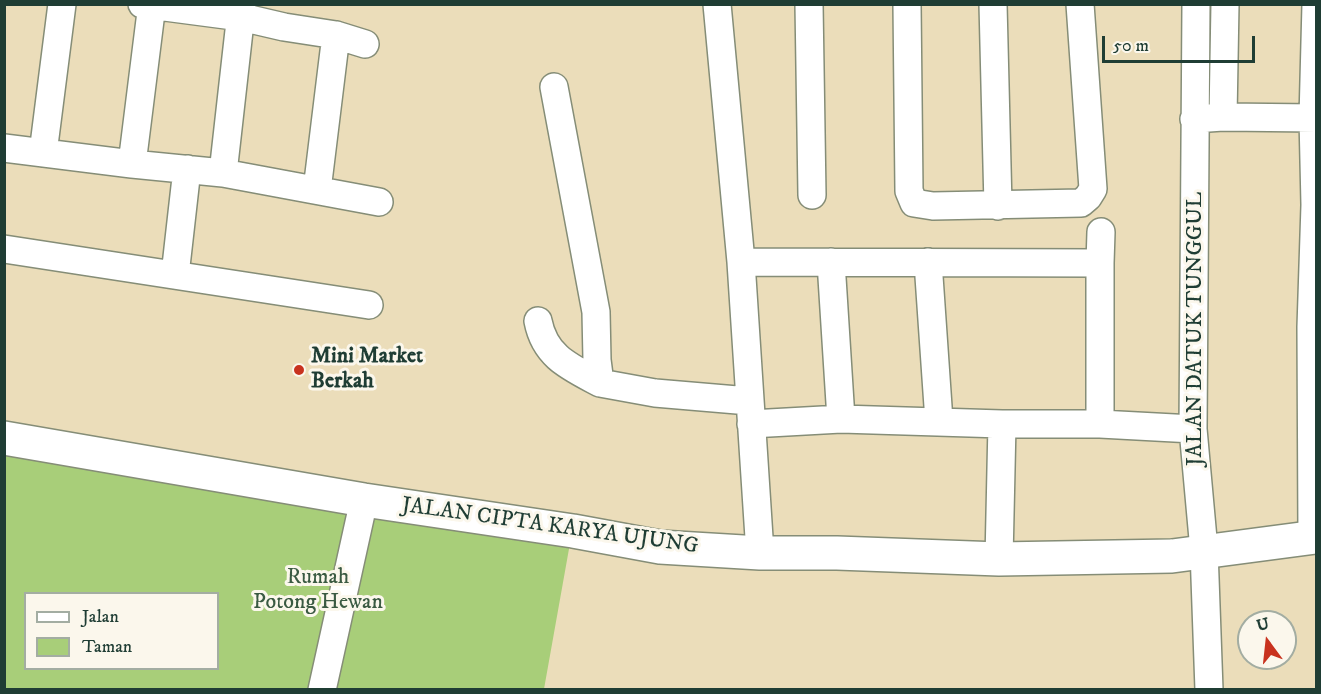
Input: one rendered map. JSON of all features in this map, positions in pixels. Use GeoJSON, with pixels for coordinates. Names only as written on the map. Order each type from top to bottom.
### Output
{"type":"FeatureCollection","features":[{"type":"Feature","properties":{"kind":"main road","name":"JALAN CIPTA KARYA UJUNG"},"geometry":{"type":"LineString","coordinates":[[4,438],[364,500],[573,531],[660,547],[760,553],[837,553],[999,559],[1172,556],[1314,537]]}},
{"type":"Feature","properties":{"kind":"street"},"geometry":{"type":"LineString","coordinates":[[43,153],[62,4]]}},
{"type":"Feature","properties":{"kind":"street"},"geometry":{"type":"LineString","coordinates":[[717,4],[741,262],[760,553]]}},
{"type":"Feature","properties":{"kind":"street"},"geometry":{"type":"LineString","coordinates":[[809,4],[812,195]]}},
{"type":"Feature","properties":{"kind":"street"},"geometry":{"type":"LineString","coordinates":[[907,4],[909,190],[914,203],[933,206],[1081,203],[1088,197],[1093,189],[1080,4]]}},
{"type":"Feature","properties":{"kind":"street"},"geometry":{"type":"LineString","coordinates":[[993,4],[998,206]]}},
{"type":"Feature","properties":{"kind":"street","name":"JALAN DATUK TUNGGUL"},"geometry":{"type":"LineString","coordinates":[[1196,4],[1193,429],[1204,550],[1209,690]]}},
{"type":"Feature","properties":{"kind":"street"},"geometry":{"type":"LineString","coordinates":[[1223,117],[1226,4]]}},
{"type":"Feature","properties":{"kind":"street"},"geometry":{"type":"LineString","coordinates":[[1314,537],[1316,4]]}},
{"type":"Feature","properties":{"kind":"street"},"geometry":{"type":"LineString","coordinates":[[132,164],[149,5],[242,11],[284,27],[336,35],[365,45]]}},
{"type":"Feature","properties":{"kind":"street"},"geometry":{"type":"LineString","coordinates":[[223,173],[242,11]]}},
{"type":"Feature","properties":{"kind":"street"},"geometry":{"type":"LineString","coordinates":[[317,190],[336,35]]}},
{"type":"Feature","properties":{"kind":"street"},"geometry":{"type":"LineString","coordinates":[[554,87],[596,312],[600,383]]}},
{"type":"Feature","properties":{"kind":"street"},"geometry":{"type":"LineString","coordinates":[[1194,119],[1315,118]]}},
{"type":"Feature","properties":{"kind":"street"},"geometry":{"type":"LineString","coordinates":[[4,148],[223,173],[379,202]]}},
{"type":"Feature","properties":{"kind":"street"},"geometry":{"type":"LineString","coordinates":[[175,275],[187,169]]}},
{"type":"Feature","properties":{"kind":"street"},"geometry":{"type":"LineString","coordinates":[[1100,424],[1101,232]]}},
{"type":"Feature","properties":{"kind":"street"},"geometry":{"type":"LineString","coordinates":[[4,249],[369,304]]}},
{"type":"Feature","properties":{"kind":"street"},"geometry":{"type":"LineString","coordinates":[[741,262],[1100,263]]}},
{"type":"Feature","properties":{"kind":"street"},"geometry":{"type":"LineString","coordinates":[[831,262],[841,418]]}},
{"type":"Feature","properties":{"kind":"street"},"geometry":{"type":"LineString","coordinates":[[928,262],[939,421]]}},
{"type":"Feature","properties":{"kind":"street"},"geometry":{"type":"LineString","coordinates":[[538,321],[541,337],[564,364],[600,383],[750,413],[1002,424],[1100,424],[1193,429]]}},
{"type":"Feature","properties":{"kind":"street"},"geometry":{"type":"LineString","coordinates":[[999,559],[1002,424]]}},
{"type":"Feature","properties":{"kind":"street"},"geometry":{"type":"LineString","coordinates":[[322,690],[364,500]]}},
{"type":"Feature","properties":{"kind":"green space","name":"Rumah Potong Hewan"},"geometry":{"type":"Polygon","coordinates":[[[4,435],[572,532],[544,689],[5,689],[4,435]]]}},
{"type":"Feature","properties":{"kind":"place","name":"Mini Market Berkah"},"geometry":{"type":"Point","coordinates":[299,370]}}]}
